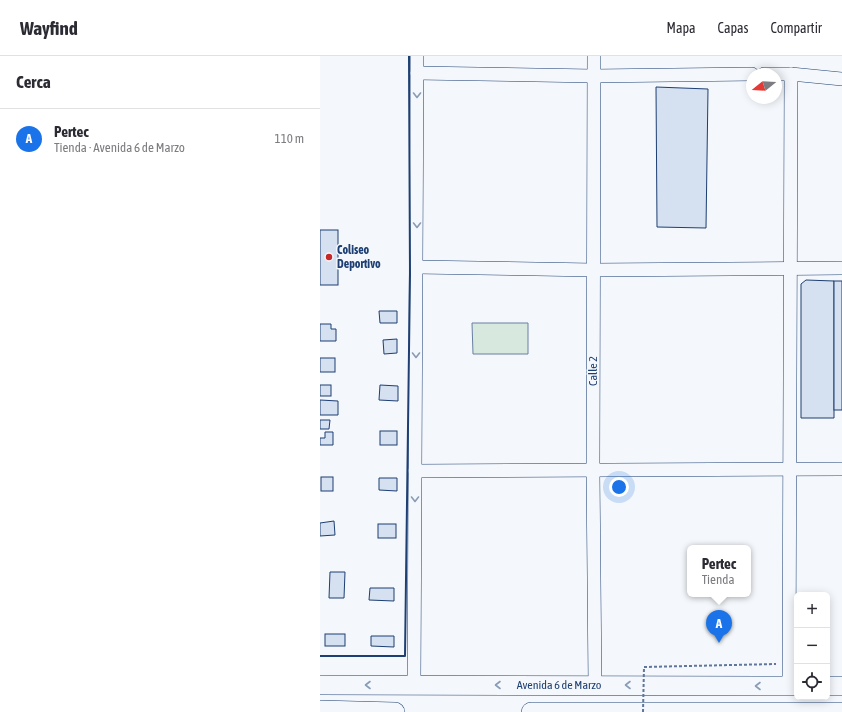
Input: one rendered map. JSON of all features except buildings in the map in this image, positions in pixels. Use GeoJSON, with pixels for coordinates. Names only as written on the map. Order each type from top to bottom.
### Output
{"type":"FeatureCollection","features":[{"type":"Feature","properties":{"kind":"highway","name":"Avenida 6 de Marzo"},"geometry":{"type":"LineString","coordinates":[[320,685],[793,686]]}},
{"type":"Feature","properties":{"kind":"highway"},"geometry":{"type":"LineString","coordinates":[[830,686],[842,686]]}},
{"type":"Feature","properties":{"kind":"highway"},"geometry":{"type":"LineString","coordinates":[[331,711],[395,712]]}},
{"type":"Feature","properties":{"kind":"highway"},"geometry":{"type":"LineString","coordinates":[[531,712],[842,712]]}},
{"type":"Feature","properties":{"kind":"street"},"geometry":{"type":"LineString","coordinates":[[414,685],[417,56]]}},
{"type":"Feature","properties":{"kind":"street","name":"Calle 2"},"geometry":{"type":"LineString","coordinates":[[594,56],[593,471],[595,685]]}},
{"type":"Feature","properties":{"kind":"street"},"geometry":{"type":"LineString","coordinates":[[417,73],[593,76],[746,74]]}},
{"type":"Feature","properties":{"kind":"street"},"geometry":{"type":"LineString","coordinates":[[782,74],[842,79]]}},
{"type":"Feature","properties":{"kind":"street"},"geometry":{"type":"LineString","coordinates":[[791,74],[790,663],[793,686]]}},
{"type":"Feature","properties":{"kind":"street"},"geometry":{"type":"LineString","coordinates":[[417,267],[593,270],[790,267],[842,268]]}},
{"type":"Feature","properties":{"kind":"street"},"geometry":{"type":"LineString","coordinates":[[415,471],[842,469]]}},
{"type":"Feature","properties":{"kind":"path"},"geometry":{"type":"LineString","coordinates":[[644,712],[644,667],[790,663]]}},
{"type":"Feature","properties":{"kind":"shaded area"},"geometry":{"type":"Polygon","coordinates":[[[472,323],[528,323],[528,354],[473,354],[472,323]]]}},
{"type":"Feature","properties":{"kind":"wall"},"geometry":{"type":"LineString","coordinates":[[320,656],[405,656],[410,274],[409,56]]}},
{"type":"Feature","properties":{"kind":"place","name":"Coliseo Deportivo"},"geometry":{"type":"Point","coordinates":[329,257]}},
{"type":"Feature","properties":{"kind":"place","name":"Pertec"},"geometry":{"type":"Point","coordinates":[719,643]}}]}
